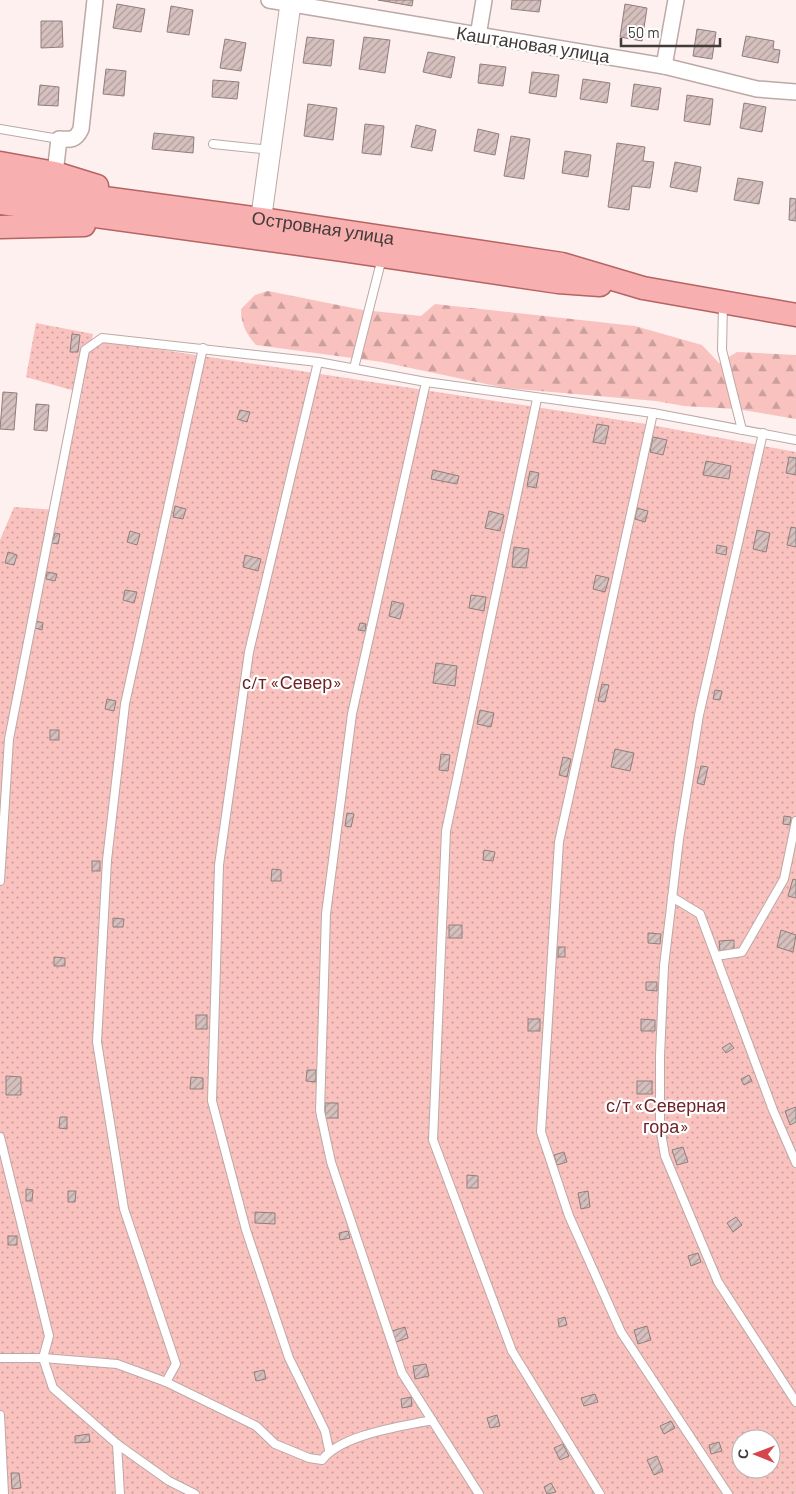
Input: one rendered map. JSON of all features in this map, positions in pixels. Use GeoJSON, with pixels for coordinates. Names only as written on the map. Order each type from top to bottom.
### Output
{"type":"FeatureCollection","features":[{"type":"Feature","properties":{"kind":"main road"},"geometry":{"type":"LineString","coordinates":[[0,163],[55,173],[151,213]]}},
{"type":"Feature","properties":{"kind":"main road","name":"Островная улица"},"geometry":{"type":"LineString","coordinates":[[0,184],[382,256],[558,282],[643,288],[796,315]]}},
{"type":"Feature","properties":{"kind":"main road","name":"Островная улица"},"geometry":{"type":"LineString","coordinates":[[0,203],[261,219],[562,264],[643,288]]}},
{"type":"Feature","properties":{"kind":"main road"},"geometry":{"type":"LineString","coordinates":[[0,227],[151,213]]}},
{"type":"Feature","properties":{"kind":"street"},"geometry":{"type":"LineString","coordinates":[[55,173],[59,139],[71,140],[77,137],[81,129],[95,0]]}},
{"type":"Feature","properties":{"kind":"street","name":"Каштановая улица"},"geometry":{"type":"LineString","coordinates":[[269,0],[291,2],[478,36],[664,66],[757,89],[796,92]]}},
{"type":"Feature","properties":{"kind":"street"},"geometry":{"type":"LineString","coordinates":[[478,36],[484,0]]}},
{"type":"Feature","properties":{"kind":"street"},"geometry":{"type":"LineString","coordinates":[[664,66],[676,0]]}},
{"type":"Feature","properties":{"kind":"street"},"geometry":{"type":"LineString","coordinates":[[261,219],[291,2]]}},
{"type":"Feature","properties":{"kind":"lane"},"geometry":{"type":"LineString","coordinates":[[0,129],[59,139]]}},
{"type":"Feature","properties":{"kind":"lane"},"geometry":{"type":"LineString","coordinates":[[213,144],[270,150]]}},
{"type":"Feature","properties":{"kind":"lane"},"geometry":{"type":"LineString","coordinates":[[354,368],[382,256]]}},
{"type":"Feature","properties":{"kind":"lane"},"geometry":{"type":"LineString","coordinates":[[723,302],[722,350],[742,430]]}},
{"type":"Feature","properties":{"kind":"lane"},"geometry":{"type":"LineString","coordinates":[[0,881],[9,739],[86,350],[102,338],[318,362],[426,382],[538,399],[653,413],[796,440]]}},
{"type":"Feature","properties":{"kind":"lane"},"geometry":{"type":"LineString","coordinates":[[166,1382],[176,1364],[124,1209],[97,1042],[107,860],[125,704],[203,348]]}},
{"type":"Feature","properties":{"kind":"lane"},"geometry":{"type":"LineString","coordinates":[[318,362],[249,652],[220,865],[212,1101],[246,1230],[289,1358],[324,1431],[329,1450]]}},
{"type":"Feature","properties":{"kind":"lane"},"geometry":{"type":"LineString","coordinates":[[426,382],[352,714],[326,914],[320,1110],[331,1162],[402,1373],[479,1494]]}},
{"type":"Feature","properties":{"kind":"lane"},"geometry":{"type":"LineString","coordinates":[[538,399],[446,831],[433,1140],[512,1351],[600,1494]]}},
{"type":"Feature","properties":{"kind":"lane"},"geometry":{"type":"LineString","coordinates":[[653,413],[559,842],[541,1132],[569,1216],[620,1332],[728,1494]]}},
{"type":"Feature","properties":{"kind":"lane"},"geometry":{"type":"LineString","coordinates":[[763,433],[699,715],[678,839],[664,966],[660,1056],[660,1127],[665,1156],[718,1282],[796,1402]]}},
{"type":"Feature","properties":{"kind":"lane"},"geometry":{"type":"LineString","coordinates":[[716,956],[742,952],[784,879],[796,821]]}},
{"type":"Feature","properties":{"kind":"lane"},"geometry":{"type":"LineString","coordinates":[[672,897],[700,914],[773,1110],[796,1162]]}},
{"type":"Feature","properties":{"kind":"lane"},"geometry":{"type":"LineString","coordinates":[[0,1137],[49,1336],[43,1358],[53,1388],[117,1444],[170,1482],[194,1494]]}},
{"type":"Feature","properties":{"kind":"lane"},"geometry":{"type":"LineString","coordinates":[[0,1358],[43,1358],[117,1364],[166,1382],[256,1426],[274,1444],[315,1459],[322,1460],[329,1450],[369,1434],[432,1420]]}},
{"type":"Feature","properties":{"kind":"lane"},"geometry":{"type":"LineString","coordinates":[[0,1415],[4,1494]]}},
{"type":"Feature","properties":{"kind":"lane"},"geometry":{"type":"LineString","coordinates":[[117,1444],[120,1494]]}},
{"type":"Feature","properties":{"kind":"green space"},"geometry":{"type":"Polygon","coordinates":[[[268,291],[363,310],[421,316],[435,304],[635,326],[702,345],[719,363],[737,352],[796,355],[796,419],[737,409],[684,406],[656,401],[505,388],[382,362],[256,345],[249,337],[245,328],[241,309],[255,295],[268,291]]]}},
{"type":"Feature","properties":{"kind":"green space","name":"с/т «Север»"},"geometry":{"type":"Polygon","coordinates":[[[36,323],[93,334],[92,339],[646,424],[796,452],[796,1494],[0,1494],[0,540],[14,507],[57,510],[82,393],[26,377],[36,323]]]}},
{"type":"Feature","properties":{"kind":"building"},"geometry":{"type":"Polygon","coordinates":[[[378,0],[413,0],[412,6],[378,0]]]}},
{"type":"Feature","properties":{"kind":"building"},"geometry":{"type":"Polygon","coordinates":[[[512,0],[541,0],[539,12],[511,9],[512,0]]]}},
{"type":"Feature","properties":{"kind":"building"},"geometry":{"type":"Polygon","coordinates":[[[117,4],[145,9],[141,32],[113,28],[117,4]]]}},
{"type":"Feature","properties":{"kind":"building"},"geometry":{"type":"Polygon","coordinates":[[[625,4],[647,8],[642,41],[620,37],[625,4]]]}},
{"type":"Feature","properties":{"kind":"building"},"geometry":{"type":"Polygon","coordinates":[[[171,6],[193,10],[189,35],[167,32],[171,6]]]}},
{"type":"Feature","properties":{"kind":"building"},"geometry":{"type":"Polygon","coordinates":[[[41,21],[62,21],[63,47],[41,48],[41,21]]]}},
{"type":"Feature","properties":{"kind":"building"},"geometry":{"type":"Polygon","coordinates":[[[697,29],[716,32],[712,59],[693,56],[697,29]]]}},
{"type":"Feature","properties":{"kind":"building"},"geometry":{"type":"Polygon","coordinates":[[[746,36],[774,41],[773,49],[780,50],[778,63],[742,56],[746,36]]]}},
{"type":"Feature","properties":{"kind":"building"},"geometry":{"type":"Polygon","coordinates":[[[307,37],[334,40],[331,66],[303,63],[307,37]]]}},
{"type":"Feature","properties":{"kind":"building"},"geometry":{"type":"Polygon","coordinates":[[[364,37],[390,40],[385,73],[359,69],[364,37]]]}},
{"type":"Feature","properties":{"kind":"building"},"geometry":{"type":"Polygon","coordinates":[[[225,39],[246,43],[241,71],[220,68],[225,39]]]}},
{"type":"Feature","properties":{"kind":"building"},"geometry":{"type":"Polygon","coordinates":[[[428,52],[455,57],[451,78],[423,72],[428,52]]]}},
{"type":"Feature","properties":{"kind":"building"},"geometry":{"type":"Polygon","coordinates":[[[480,64],[506,67],[503,86],[478,83],[480,64]]]}},
{"type":"Feature","properties":{"kind":"building"},"geometry":{"type":"Polygon","coordinates":[[[106,69],[126,71],[124,96],[103,94],[106,69]]]}},
{"type":"Feature","properties":{"kind":"building"},"geometry":{"type":"Polygon","coordinates":[[[532,72],[559,75],[556,97],[529,93],[532,72]]]}},
{"type":"Feature","properties":{"kind":"building"},"geometry":{"type":"Polygon","coordinates":[[[583,79],[610,83],[607,103],[580,99],[583,79]]]}},
{"type":"Feature","properties":{"kind":"building"},"geometry":{"type":"Polygon","coordinates":[[[213,80],[239,82],[237,99],[212,97],[213,80]]]}},
{"type":"Feature","properties":{"kind":"building"},"geometry":{"type":"Polygon","coordinates":[[[634,84],[661,88],[658,110],[631,106],[634,84]]]}},
{"type":"Feature","properties":{"kind":"building"},"geometry":{"type":"Polygon","coordinates":[[[40,85],[59,87],[58,106],[38,105],[40,85]]]}},
{"type":"Feature","properties":{"kind":"building"},"geometry":{"type":"Polygon","coordinates":[[[687,95],[713,99],[710,125],[684,121],[687,95]]]}},
{"type":"Feature","properties":{"kind":"building"},"geometry":{"type":"Polygon","coordinates":[[[744,103],[766,107],[762,132],[740,128],[744,103]]]}},
{"type":"Feature","properties":{"kind":"building"},"geometry":{"type":"Polygon","coordinates":[[[308,104],[337,108],[333,140],[304,136],[308,104]]]}},
{"type":"Feature","properties":{"kind":"building"},"geometry":{"type":"Polygon","coordinates":[[[365,124],[384,126],[381,155],[362,153],[365,124]]]}},
{"type":"Feature","properties":{"kind":"building"},"geometry":{"type":"Polygon","coordinates":[[[416,125],[436,130],[432,151],[411,147],[416,125]]]}},
{"type":"Feature","properties":{"kind":"building"},"geometry":{"type":"Polygon","coordinates":[[[478,129],[499,134],[495,155],[474,151],[478,129]]]}},
{"type":"Feature","properties":{"kind":"building"},"geometry":{"type":"Polygon","coordinates":[[[154,133],[194,137],[193,153],[152,149],[154,133]]]}},
{"type":"Feature","properties":{"kind":"building"},"geometry":{"type":"Polygon","coordinates":[[[511,136],[530,139],[524,179],[504,176],[511,136]]]}},
{"type":"Feature","properties":{"kind":"building"},"geometry":{"type":"Polygon","coordinates":[[[617,143],[645,147],[643,161],[654,162],[650,188],[632,186],[629,210],[608,207],[617,143]]]}},
{"type":"Feature","properties":{"kind":"building"},"geometry":{"type":"Polygon","coordinates":[[[565,151],[591,155],[588,177],[562,173],[565,151]]]}},
{"type":"Feature","properties":{"kind":"building"},"geometry":{"type":"Polygon","coordinates":[[[675,162],[701,167],[697,192],[670,187],[675,162]]]}},
{"type":"Feature","properties":{"kind":"building"},"geometry":{"type":"Polygon","coordinates":[[[738,178],[763,182],[759,204],[734,200],[738,178]]]}},
{"type":"Feature","properties":{"kind":"building"},"geometry":{"type":"Polygon","coordinates":[[[790,198],[796,199],[796,221],[789,220],[790,198]]]}},
{"type":"Feature","properties":{"kind":"building"},"geometry":{"type":"Polygon","coordinates":[[[72,334],[80,335],[78,352],[70,352],[72,334]]]}},
{"type":"Feature","properties":{"kind":"building"},"geometry":{"type":"Polygon","coordinates":[[[3,392],[17,393],[14,430],[0,429],[3,392]]]}},
{"type":"Feature","properties":{"kind":"building"},"geometry":{"type":"Polygon","coordinates":[[[36,404],[49,405],[47,431],[34,430],[36,404]]]}},
{"type":"Feature","properties":{"kind":"building"},"geometry":{"type":"Polygon","coordinates":[[[240,410],[250,412],[247,422],[237,419],[240,410]]]}},
{"type":"Feature","properties":{"kind":"building"},"geometry":{"type":"Polygon","coordinates":[[[597,424],[609,426],[605,444],[593,442],[597,424]]]}},
{"type":"Feature","properties":{"kind":"building"},"geometry":{"type":"Polygon","coordinates":[[[653,437],[667,440],[663,455],[650,452],[653,437]]]}},
{"type":"Feature","properties":{"kind":"building"},"geometry":{"type":"Polygon","coordinates":[[[789,457],[796,458],[796,475],[786,473],[789,457]]]}},
{"type":"Feature","properties":{"kind":"building"},"geometry":{"type":"Polygon","coordinates":[[[706,461],[731,466],[729,479],[703,475],[706,461]]]}},
{"type":"Feature","properties":{"kind":"building"},"geometry":{"type":"Polygon","coordinates":[[[433,470],[459,476],[457,484],[431,479],[433,470]]]}},
{"type":"Feature","properties":{"kind":"building"},"geometry":{"type":"Polygon","coordinates":[[[530,471],[539,473],[536,488],[527,486],[530,471]]]}},
{"type":"Feature","properties":{"kind":"building"},"geometry":{"type":"Polygon","coordinates":[[[175,506],[186,509],[183,519],[173,517],[175,506]]]}},
{"type":"Feature","properties":{"kind":"building"},"geometry":{"type":"Polygon","coordinates":[[[637,508],[648,511],[645,522],[635,519],[637,508]]]}},
{"type":"Feature","properties":{"kind":"building"},"geometry":{"type":"Polygon","coordinates":[[[489,511],[504,515],[500,531],[485,528],[489,511]]]}},
{"type":"Feature","properties":{"kind":"building"},"geometry":{"type":"Polygon","coordinates":[[[791,527],[796,528],[796,547],[787,545],[791,527]]]}},
{"type":"Feature","properties":{"kind":"building"},"geometry":{"type":"Polygon","coordinates":[[[757,530],[770,533],[766,552],[753,549],[757,530]]]}},
{"type":"Feature","properties":{"kind":"building"},"geometry":{"type":"Polygon","coordinates":[[[130,531],[140,534],[137,545],[127,542],[130,531]]]}},
{"type":"Feature","properties":{"kind":"building"},"geometry":{"type":"Polygon","coordinates":[[[55,533],[60,534],[58,544],[52,543],[55,533]]]}},
{"type":"Feature","properties":{"kind":"building"},"geometry":{"type":"Polygon","coordinates":[[[717,545],[727,547],[726,555],[716,553],[717,545]]]}},
{"type":"Feature","properties":{"kind":"building"},"geometry":{"type":"Polygon","coordinates":[[[514,547],[529,549],[526,568],[512,567],[514,547]]]}},
{"type":"Feature","properties":{"kind":"building"},"geometry":{"type":"Polygon","coordinates":[[[8,552],[17,555],[14,565],[5,563],[8,552]]]}},
{"type":"Feature","properties":{"kind":"building"},"geometry":{"type":"Polygon","coordinates":[[[245,555],[261,559],[258,571],[243,567],[245,555]]]}},
{"type":"Feature","properties":{"kind":"building"},"geometry":{"type":"Polygon","coordinates":[[[47,572],[57,574],[55,581],[46,579],[47,572]]]}},
{"type":"Feature","properties":{"kind":"building"},"geometry":{"type":"Polygon","coordinates":[[[596,575],[609,578],[605,592],[593,589],[596,575]]]}},
{"type":"Feature","properties":{"kind":"building"},"geometry":{"type":"Polygon","coordinates":[[[125,590],[137,592],[134,603],[123,600],[125,590]]]}},
{"type":"Feature","properties":{"kind":"building"},"geometry":{"type":"Polygon","coordinates":[[[471,595],[486,597],[484,611],[469,608],[471,595]]]}},
{"type":"Feature","properties":{"kind":"building"},"geometry":{"type":"Polygon","coordinates":[[[392,601],[404,604],[400,619],[389,616],[392,601]]]}},
{"type":"Feature","properties":{"kind":"building"},"geometry":{"type":"Polygon","coordinates":[[[36,621],[43,623],[42,630],[35,628],[36,621]]]}},
{"type":"Feature","properties":{"kind":"building"},"geometry":{"type":"Polygon","coordinates":[[[360,623],[366,624],[365,631],[358,630],[360,623]]]}},
{"type":"Feature","properties":{"kind":"building"},"geometry":{"type":"Polygon","coordinates":[[[436,663],[457,666],[455,686],[433,683],[436,663]]]}},
{"type":"Feature","properties":{"kind":"building"},"geometry":{"type":"Polygon","coordinates":[[[602,684],[609,685],[605,702],[598,701],[602,684]]]}},
{"type":"Feature","properties":{"kind":"building"},"geometry":{"type":"Polygon","coordinates":[[[715,690],[722,691],[720,700],[713,699],[715,690]]]}},
{"type":"Feature","properties":{"kind":"building"},"geometry":{"type":"Polygon","coordinates":[[[107,699],[116,701],[114,711],[105,709],[107,699]]]}},
{"type":"Feature","properties":{"kind":"building"},"geometry":{"type":"Polygon","coordinates":[[[480,710],[494,713],[491,727],[477,724],[480,710]]]}},
{"type":"Feature","properties":{"kind":"building"},"geometry":{"type":"Polygon","coordinates":[[[50,730],[59,730],[59,740],[50,740],[50,730]]]}},
{"type":"Feature","properties":{"kind":"building"},"geometry":{"type":"Polygon","coordinates":[[[615,749],[634,753],[630,771],[611,767],[615,749]]]}},
{"type":"Feature","properties":{"kind":"building"},"geometry":{"type":"Polygon","coordinates":[[[441,754],[450,755],[448,771],[439,770],[441,754]]]}},
{"type":"Feature","properties":{"kind":"building"},"geometry":{"type":"Polygon","coordinates":[[[563,757],[571,759],[567,777],[559,775],[563,757]]]}},
{"type":"Feature","properties":{"kind":"building"},"geometry":{"type":"Polygon","coordinates":[[[701,766],[708,767],[704,785],[697,783],[701,766]]]}},
{"type":"Feature","properties":{"kind":"building"},"geometry":{"type":"Polygon","coordinates":[[[347,813],[354,814],[351,827],[345,826],[347,813]]]}},
{"type":"Feature","properties":{"kind":"building"},"geometry":{"type":"Polygon","coordinates":[[[784,816],[791,817],[790,825],[783,824],[784,816]]]}},
{"type":"Feature","properties":{"kind":"building"},"geometry":{"type":"Polygon","coordinates":[[[484,850],[495,852],[493,861],[483,860],[484,850]]]}},
{"type":"Feature","properties":{"kind":"building"},"geometry":{"type":"Polygon","coordinates":[[[92,861],[100,861],[100,871],[92,871],[92,861]]]}},
{"type":"Feature","properties":{"kind":"building"},"geometry":{"type":"Polygon","coordinates":[[[272,869],[281,870],[281,881],[271,881],[272,869]]]}},
{"type":"Feature","properties":{"kind":"building"},"geometry":{"type":"Polygon","coordinates":[[[793,879],[796,880],[796,898],[788,896],[793,879]]]}},
{"type":"Feature","properties":{"kind":"building"},"geometry":{"type":"Polygon","coordinates":[[[113,918],[124,919],[123,927],[113,927],[113,918]]]}},
{"type":"Feature","properties":{"kind":"building"},"geometry":{"type":"Polygon","coordinates":[[[449,925],[462,925],[462,938],[449,938],[449,925]]]}},
{"type":"Feature","properties":{"kind":"building"},"geometry":{"type":"Polygon","coordinates":[[[781,930],[796,935],[793,952],[777,947],[781,930]]]}},
{"type":"Feature","properties":{"kind":"building"},"geometry":{"type":"Polygon","coordinates":[[[648,933],[661,934],[660,944],[648,943],[648,933]]]}},
{"type":"Feature","properties":{"kind":"building"},"geometry":{"type":"Polygon","coordinates":[[[734,940],[734,949],[720,951],[719,941],[734,940]]]}},
{"type":"Feature","properties":{"kind":"building"},"geometry":{"type":"Polygon","coordinates":[[[558,947],[565,947],[565,957],[558,957],[558,947]]]}},
{"type":"Feature","properties":{"kind":"building"},"geometry":{"type":"Polygon","coordinates":[[[54,957],[65,958],[65,966],[54,966],[54,957]]]}},
{"type":"Feature","properties":{"kind":"building"},"geometry":{"type":"Polygon","coordinates":[[[646,982],[657,982],[657,991],[646,990],[646,982]]]}},
{"type":"Feature","properties":{"kind":"building"},"geometry":{"type":"Polygon","coordinates":[[[196,1015],[207,1015],[207,1029],[196,1029],[196,1015]]]}},
{"type":"Feature","properties":{"kind":"building"},"geometry":{"type":"Polygon","coordinates":[[[528,1019],[540,1019],[540,1031],[528,1031],[528,1019]]]}},
{"type":"Feature","properties":{"kind":"building"},"geometry":{"type":"Polygon","coordinates":[[[641,1019],[655,1020],[655,1031],[641,1031],[641,1019]]]}},
{"type":"Feature","properties":{"kind":"building"},"geometry":{"type":"Polygon","coordinates":[[[730,1043],[734,1048],[726,1053],[722,1048],[730,1043]]]}},
{"type":"Feature","properties":{"kind":"building"},"geometry":{"type":"Polygon","coordinates":[[[307,1070],[316,1070],[316,1082],[306,1081],[307,1070]]]}},
{"type":"Feature","properties":{"kind":"building"},"geometry":{"type":"Polygon","coordinates":[[[749,1075],[752,1081],[744,1085],[741,1079],[749,1075]]]}},
{"type":"Feature","properties":{"kind":"building"},"geometry":{"type":"Polygon","coordinates":[[[6,1076],[21,1077],[21,1095],[6,1095],[6,1076]]]}},
{"type":"Feature","properties":{"kind":"building"},"geometry":{"type":"Polygon","coordinates":[[[191,1077],[203,1078],[203,1089],[190,1089],[191,1077]]]}},
{"type":"Feature","properties":{"kind":"building"},"geometry":{"type":"Polygon","coordinates":[[[637,1081],[652,1081],[652,1094],[637,1094],[637,1081]]]}},
{"type":"Feature","properties":{"kind":"building"},"geometry":{"type":"Polygon","coordinates":[[[325,1103],[338,1103],[338,1118],[325,1118],[325,1103]]]}},
{"type":"Feature","properties":{"kind":"building"},"geometry":{"type":"Polygon","coordinates":[[[796,1107],[796,1122],[790,1125],[785,1111],[796,1107]]]}},
{"type":"Feature","properties":{"kind":"building"},"geometry":{"type":"Polygon","coordinates":[[[60,1117],[67,1117],[67,1129],[59,1128],[60,1117]]]}},
{"type":"Feature","properties":{"kind":"building"},"geometry":{"type":"Polygon","coordinates":[[[683,1147],[688,1162],[677,1165],[672,1150],[683,1147]]]}},
{"type":"Feature","properties":{"kind":"building"},"geometry":{"type":"Polygon","coordinates":[[[564,1152],[567,1162],[557,1165],[554,1155],[564,1152]]]}},
{"type":"Feature","properties":{"kind":"building"},"geometry":{"type":"Polygon","coordinates":[[[467,1175],[478,1176],[478,1188],[467,1188],[467,1175]]]}},
{"type":"Feature","properties":{"kind":"building"},"geometry":{"type":"Polygon","coordinates":[[[26,1189],[33,1190],[32,1201],[26,1201],[26,1189]]]}},
{"type":"Feature","properties":{"kind":"building"},"geometry":{"type":"Polygon","coordinates":[[[68,1191],[76,1191],[75,1202],[68,1202],[68,1191]]]}},
{"type":"Feature","properties":{"kind":"building"},"geometry":{"type":"Polygon","coordinates":[[[588,1191],[590,1207],[581,1209],[578,1193],[588,1191]]]}},
{"type":"Feature","properties":{"kind":"building"},"geometry":{"type":"Polygon","coordinates":[[[255,1212],[275,1213],[275,1224],[255,1223],[255,1212]]]}},
{"type":"Feature","properties":{"kind":"building"},"geometry":{"type":"Polygon","coordinates":[[[736,1217],[742,1225],[733,1232],[727,1223],[736,1217]]]}},
{"type":"Feature","properties":{"kind":"building"},"geometry":{"type":"Polygon","coordinates":[[[348,1231],[350,1238],[340,1240],[339,1233],[348,1231]]]}},
{"type":"Feature","properties":{"kind":"building"},"geometry":{"type":"Polygon","coordinates":[[[8,1236],[17,1236],[17,1245],[8,1245],[8,1236]]]}},
{"type":"Feature","properties":{"kind":"building"},"geometry":{"type":"Polygon","coordinates":[[[698,1253],[701,1262],[691,1266],[688,1256],[698,1253]]]}},
{"type":"Feature","properties":{"kind":"building"},"geometry":{"type":"Polygon","coordinates":[[[565,1317],[567,1325],[559,1327],[558,1319],[565,1317]]]}},
{"type":"Feature","properties":{"kind":"building"},"geometry":{"type":"Polygon","coordinates":[[[647,1326],[651,1340],[638,1344],[634,1330],[647,1326]]]}},
{"type":"Feature","properties":{"kind":"building"},"geometry":{"type":"Polygon","coordinates":[[[405,1327],[408,1338],[396,1342],[392,1331],[405,1327]]]}},
{"type":"Feature","properties":{"kind":"building"},"geometry":{"type":"Polygon","coordinates":[[[426,1364],[429,1376],[415,1379],[413,1366],[426,1364]]]}},
{"type":"Feature","properties":{"kind":"building"},"geometry":{"type":"Polygon","coordinates":[[[264,1370],[266,1379],[256,1381],[254,1372],[264,1370]]]}},
{"type":"Feature","properties":{"kind":"building"},"geometry":{"type":"Polygon","coordinates":[[[595,1394],[598,1402],[584,1406],[581,1398],[595,1394]]]}},
{"type":"Feature","properties":{"kind":"building"},"geometry":{"type":"Polygon","coordinates":[[[411,1397],[412,1406],[402,1408],[401,1399],[411,1397]]]}},
{"type":"Feature","properties":{"kind":"building"},"geometry":{"type":"Polygon","coordinates":[[[497,1415],[500,1426],[490,1428],[487,1418],[497,1415]]]}},
{"type":"Feature","properties":{"kind":"building"},"geometry":{"type":"Polygon","coordinates":[[[671,1421],[675,1428],[664,1434],[660,1426],[671,1421]]]}},
{"type":"Feature","properties":{"kind":"building"},"geometry":{"type":"Polygon","coordinates":[[[89,1434],[90,1442],[75,1443],[75,1436],[89,1434]]]}},
{"type":"Feature","properties":{"kind":"building"},"geometry":{"type":"Polygon","coordinates":[[[719,1442],[722,1451],[711,1454],[709,1445],[719,1442]]]}},
{"type":"Feature","properties":{"kind":"building"},"geometry":{"type":"Polygon","coordinates":[[[563,1444],[569,1456],[560,1460],[554,1448],[563,1444]]]}},
{"type":"Feature","properties":{"kind":"building"},"geometry":{"type":"Polygon","coordinates":[[[657,1456],[663,1471],[654,1475],[647,1460],[657,1456]]]}},
{"type":"Feature","properties":{"kind":"building"},"geometry":{"type":"Polygon","coordinates":[[[11,1473],[19,1473],[21,1488],[12,1489],[11,1473]]]}},
{"type":"Feature","properties":{"kind":"building"},"geometry":{"type":"Polygon","coordinates":[[[551,1483],[556,1492],[547,1494],[544,1487],[551,1483]]]}},
{"type":"Feature","properties":{"kind":"park label","name":"с/т «Северная гора»"},"geometry":{"type":"Point","coordinates":[666,1116]}}]}
